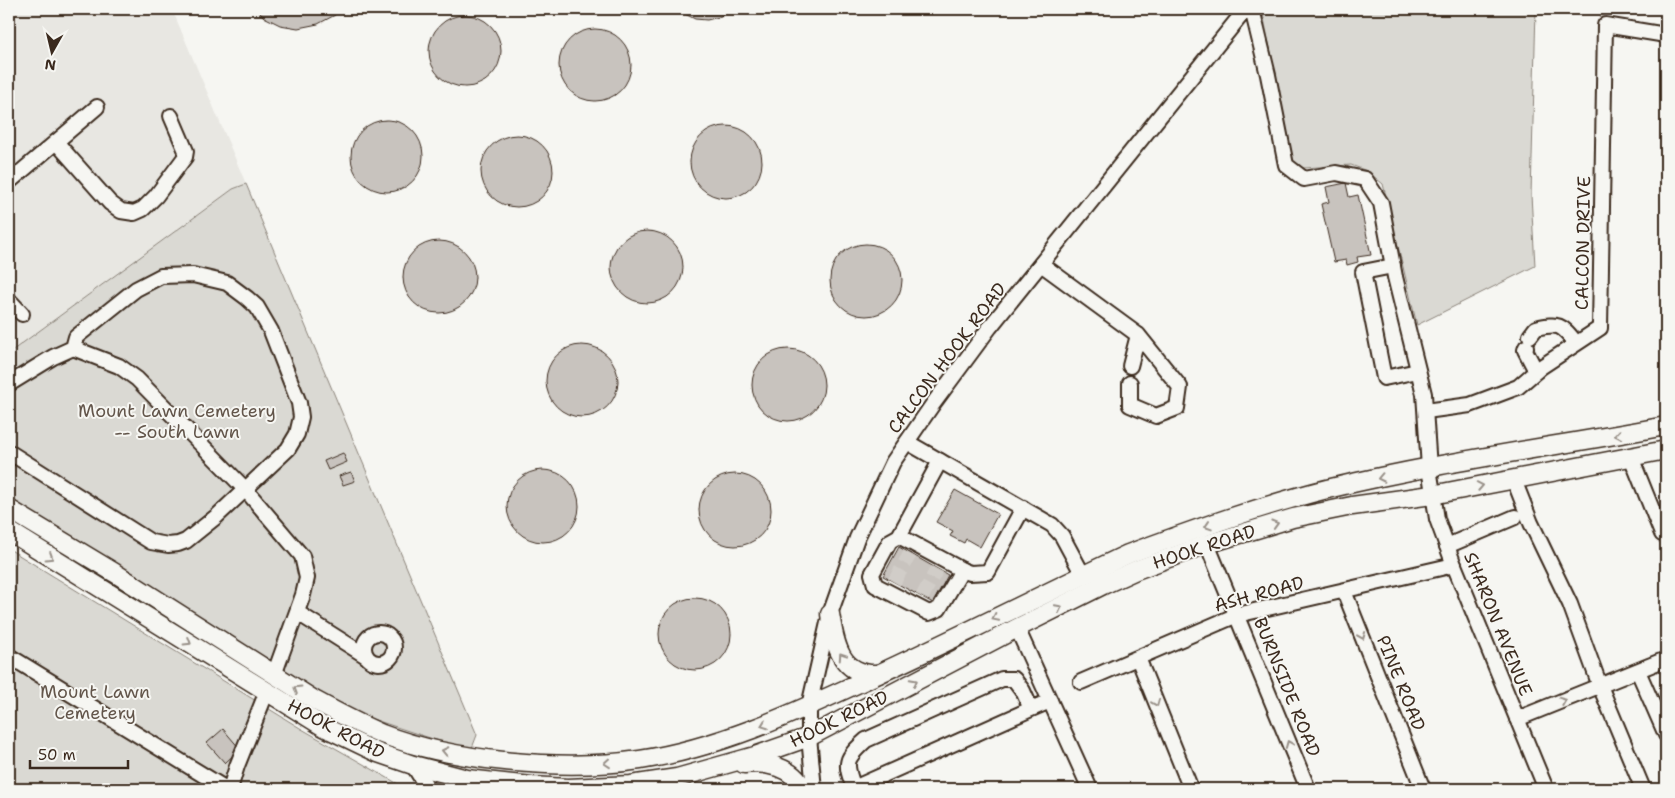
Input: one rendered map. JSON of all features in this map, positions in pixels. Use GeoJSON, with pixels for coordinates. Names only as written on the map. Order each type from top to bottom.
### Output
{"type":"FeatureCollection","features":[{"type":"Feature","properties":{"kind":"main road","name":"HOOK ROAD"},"geometry":{"type":"LineString","coordinates":[[9,509],[115,573],[274,675],[348,718],[384,734],[411,743],[484,758],[537,763],[597,764],[649,758],[741,734],[809,706],[878,674],[1128,554],[1170,538],[1267,507],[1326,490],[1429,468],[1666,426]]}},
{"type":"Feature","properties":{"kind":"main road","name":"HOOK ROAD"},"geometry":{"type":"LineString","coordinates":[[9,531],[324,727],[378,753],[467,779],[502,784],[568,788],[646,786],[711,769],[809,737],[1018,628],[1136,570],[1207,544],[1293,518],[1352,506],[1432,495],[1666,450]]}},
{"type":"Feature","properties":{"kind":"main road"},"geometry":{"type":"LineString","coordinates":[[830,614],[834,642],[844,660],[857,671],[870,675],[878,674]]}},
{"type":"Feature","properties":{"kind":"main road"},"geometry":{"type":"LineString","coordinates":[[711,769],[748,764],[772,765],[792,774],[803,789]]}},
{"type":"Feature","properties":{"kind":"street","name":"CALCON HOOK ROAD"},"geometry":{"type":"LineString","coordinates":[[814,789],[809,737],[809,706],[830,614],[857,538],[893,462],[990,327],[1246,9]]}},
{"type":"Feature","properties":{"kind":"street","name":"SHARON AVENUE"},"geometry":{"type":"LineString","coordinates":[[1252,9],[1268,75],[1286,165],[1304,179],[1336,173],[1365,179],[1381,203],[1393,266],[1424,394],[1429,468],[1437,519],[1546,789]]}},
{"type":"Feature","properties":{"kind":"street","name":"CALCON DRIVE"},"geometry":{"type":"LineString","coordinates":[[1426,411],[1470,405],[1518,387],[1536,371],[1600,328],[1605,25],[1666,35]]}},
{"type":"Feature","properties":{"kind":"street"},"geometry":{"type":"LineString","coordinates":[[9,182],[97,107]]}},
{"type":"Feature","properties":{"kind":"street"},"geometry":{"type":"LineString","coordinates":[[56,142],[110,203],[121,211],[134,213],[143,209],[156,196],[185,157],[186,151],[171,116]]}},
{"type":"Feature","properties":{"kind":"street"},"geometry":{"type":"LineString","coordinates":[[1041,264],[1138,335],[1180,387],[1177,408],[1156,416],[1130,405],[1130,383]]}},
{"type":"Feature","properties":{"kind":"street"},"geometry":{"type":"LineString","coordinates":[[1393,266],[1363,272],[1384,378],[1418,371]]}},
{"type":"Feature","properties":{"kind":"street"},"geometry":{"type":"LineString","coordinates":[[9,452],[151,542],[178,544],[186,541],[217,516],[246,489],[288,449],[296,434],[301,417],[299,403],[271,331],[257,307],[248,298],[227,284],[193,275],[161,276],[136,289],[76,337],[73,348]]}},
{"type":"Feature","properties":{"kind":"street"},"geometry":{"type":"LineString","coordinates":[[9,300],[22,314]]}},
{"type":"Feature","properties":{"kind":"street"},"geometry":{"type":"LineString","coordinates":[[1536,371],[1525,350],[1536,328],[1554,324],[1566,331],[1576,343]]}},
{"type":"Feature","properties":{"kind":"street"},"geometry":{"type":"LineString","coordinates":[[1130,366],[1138,335]]}},
{"type":"Feature","properties":{"kind":"street"},"geometry":{"type":"LineString","coordinates":[[9,384],[53,357],[73,348],[119,366],[137,379],[246,489],[302,556],[307,578],[298,612],[274,675]]}},
{"type":"Feature","properties":{"kind":"street"},"geometry":{"type":"LineString","coordinates":[[907,442],[1052,525],[1062,536],[1083,575]]}},
{"type":"Feature","properties":{"kind":"street"},"geometry":{"type":"LineString","coordinates":[[1631,457],[1662,534],[1666,532]]}},
{"type":"Feature","properties":{"kind":"street"},"geometry":{"type":"LineString","coordinates":[[940,461],[899,536],[890,541],[872,574],[874,585],[891,587],[919,602],[929,613],[939,609],[962,570]]}},
{"type":"Feature","properties":{"kind":"street"},"geometry":{"type":"LineString","coordinates":[[1514,480],[1570,604],[1600,686],[1643,789]]}},
{"type":"Feature","properties":{"kind":"street"},"geometry":{"type":"LineString","coordinates":[[899,536],[913,549],[940,564],[970,573],[988,572],[1023,508]]}},
{"type":"Feature","properties":{"kind":"street"},"geometry":{"type":"LineString","coordinates":[[1447,546],[1515,517]]}},
{"type":"Feature","properties":{"kind":"street","name":"BURNSIDE ROAD"},"geometry":{"type":"LineString","coordinates":[[1207,544],[1308,789]]}},
{"type":"Feature","properties":{"kind":"street","name":"ASH ROAD"},"geometry":{"type":"LineString","coordinates":[[1082,682],[1237,615],[1454,565]]}},
{"type":"Feature","properties":{"kind":"street","name":"PINE ROAD"},"geometry":{"type":"LineString","coordinates":[[1344,591],[1423,789]]}},
{"type":"Feature","properties":{"kind":"street"},"geometry":{"type":"LineString","coordinates":[[298,612],[373,662],[383,662],[391,657],[394,648],[390,638],[382,633],[372,634],[363,646],[366,656]]}},
{"type":"Feature","properties":{"kind":"street"},"geometry":{"type":"LineString","coordinates":[[1018,628],[1090,789]]}},
{"type":"Feature","properties":{"kind":"street"},"geometry":{"type":"LineString","coordinates":[[347,644],[366,640]]}},
{"type":"Feature","properties":{"kind":"street"},"geometry":{"type":"LineString","coordinates":[[9,656],[228,789],[268,691]]}},
{"type":"Feature","properties":{"kind":"street"},"geometry":{"type":"LineString","coordinates":[[1138,658],[1191,789]]}},
{"type":"Feature","properties":{"kind":"street"},"geometry":{"type":"LineString","coordinates":[[1517,719],[1666,659]]}},
{"type":"Feature","properties":{"kind":"street"},"geometry":{"type":"LineString","coordinates":[[1638,671],[1666,735]]}},
{"type":"Feature","properties":{"kind":"street"},"geometry":{"type":"LineString","coordinates":[[1031,709],[1023,691],[1014,679],[1002,679],[866,740],[851,754],[847,770],[854,788],[1050,701]]}},
{"type":"Feature","properties":{"kind":"street"},"geometry":{"type":"LineString","coordinates":[[414,765],[428,789]]}},
{"type":"Feature","properties":{"kind":"shaded area"},"geometry":{"type":"Polygon","coordinates":[[[9,9],[172,9],[246,184],[233,189],[9,353],[9,9]]]}},
{"type":"Feature","properties":{"kind":"green space"},"geometry":{"type":"Polygon","coordinates":[[[1262,9],[1536,9],[1531,195],[1535,266],[1417,325],[1383,184],[1367,171],[1351,165],[1303,168],[1293,161],[1262,9]]]}},
{"type":"Feature","properties":{"kind":"green space","name":"Mount Lawn Cemetery -- South Lawn"},"geometry":{"type":"Polygon","coordinates":[[[246,184],[477,735],[472,748],[439,741],[366,717],[328,698],[9,499],[9,353],[233,189],[246,184]]]}},
{"type":"Feature","properties":{"kind":"green space","name":"Mount Lawn Cemetery"},"geometry":{"type":"Polygon","coordinates":[[[9,549],[300,728],[407,789],[9,789],[9,549]]]}},
{"type":"Feature","properties":{"kind":"building"},"geometry":{"type":"Polygon","coordinates":[[[256,9],[340,9],[335,15],[318,24],[298,28],[280,25],[264,17],[256,9]]]}},
{"type":"Feature","properties":{"kind":"building"},"geometry":{"type":"Polygon","coordinates":[[[679,9],[731,9],[719,17],[707,20],[695,19],[679,9]]]}},
{"type":"Feature","properties":{"kind":"building"},"geometry":{"type":"Polygon","coordinates":[[[472,15],[491,25],[499,37],[501,51],[499,65],[491,77],[479,85],[458,87],[439,77],[431,65],[429,44],[439,25],[451,17],[472,15]]]}},
{"type":"Feature","properties":{"kind":"building"},"geometry":{"type":"Polygon","coordinates":[[[602,29],[621,39],[629,51],[631,65],[629,79],[621,91],[609,99],[588,101],[569,91],[561,79],[559,58],[569,39],[581,31],[602,29]]]}},
{"type":"Feature","properties":{"kind":"building"},"geometry":{"type":"Polygon","coordinates":[[[394,120],[413,130],[421,142],[423,156],[421,170],[413,182],[401,190],[380,192],[361,182],[353,170],[351,149],[361,130],[373,122],[394,120]]]}},
{"type":"Feature","properties":{"kind":"building"},"geometry":{"type":"Polygon","coordinates":[[[733,126],[752,136],[760,148],[762,162],[760,176],[752,188],[740,196],[719,198],[700,188],[692,176],[690,155],[700,136],[712,128],[733,126]]]}},
{"type":"Feature","properties":{"kind":"building"},"geometry":{"type":"Polygon","coordinates":[[[524,135],[543,145],[551,157],[553,171],[551,185],[543,197],[531,205],[510,207],[491,197],[483,185],[481,164],[491,145],[503,137],[524,135]]]}},
{"type":"Feature","properties":{"kind":"building"},"geometry":{"type":"Polygon","coordinates":[[[1346,183],[1349,197],[1358,195],[1371,255],[1357,257],[1358,262],[1347,265],[1346,260],[1334,262],[1321,204],[1329,202],[1326,187],[1346,183]]]}},
{"type":"Feature","properties":{"kind":"building"},"geometry":{"type":"Polygon","coordinates":[[[654,231],[673,241],[681,253],[683,267],[681,281],[673,293],[661,301],[640,303],[621,293],[613,281],[611,260],[621,241],[633,233],[654,231]]]}},
{"type":"Feature","properties":{"kind":"building"},"geometry":{"type":"Polygon","coordinates":[[[446,241],[465,251],[473,263],[475,277],[473,291],[465,303],[453,311],[432,313],[413,303],[405,291],[403,270],[413,251],[425,243],[446,241]]]}},
{"type":"Feature","properties":{"kind":"building"},"geometry":{"type":"Polygon","coordinates":[[[873,244],[892,254],[900,266],[902,280],[900,294],[892,306],[880,314],[859,316],[840,306],[832,294],[830,273],[840,254],[852,246],[873,244]]]}},
{"type":"Feature","properties":{"kind":"building"},"geometry":{"type":"Polygon","coordinates":[[[589,345],[608,355],[616,367],[618,381],[616,395],[608,407],[596,415],[575,417],[556,407],[548,395],[546,374],[556,355],[568,347],[589,345]]]}},
{"type":"Feature","properties":{"kind":"building"},"geometry":{"type":"Polygon","coordinates":[[[795,349],[814,359],[822,371],[824,385],[822,399],[814,411],[802,419],[781,421],[762,411],[754,399],[752,378],[762,359],[774,351],[795,349]]]}},
{"type":"Feature","properties":{"kind":"building"},"geometry":{"type":"Polygon","coordinates":[[[343,453],[347,462],[328,470],[324,461],[343,453]]]}},
{"type":"Feature","properties":{"kind":"building"},"geometry":{"type":"Polygon","coordinates":[[[550,470],[569,480],[577,492],[579,506],[577,520],[569,532],[557,540],[536,542],[517,532],[509,520],[507,499],[517,480],[529,472],[550,470]]]}},
{"type":"Feature","properties":{"kind":"building"},"geometry":{"type":"Polygon","coordinates":[[[351,472],[355,481],[343,485],[339,476],[351,472]]]}},
{"type":"Feature","properties":{"kind":"building"},"geometry":{"type":"Polygon","coordinates":[[[742,474],[761,484],[769,496],[771,510],[769,524],[761,536],[749,544],[728,546],[709,536],[701,524],[699,503],[709,484],[721,476],[742,474]]]}},
{"type":"Feature","properties":{"kind":"building"},"geometry":{"type":"Polygon","coordinates":[[[955,490],[998,514],[980,547],[966,539],[964,543],[950,536],[953,531],[936,522],[955,490]]]}},
{"type":"Feature","properties":{"kind":"building"},"geometry":{"type":"Polygon","coordinates":[[[899,547],[948,575],[933,603],[883,576],[899,547]]]}},
{"type":"Feature","properties":{"kind":"building"},"geometry":{"type":"Polygon","coordinates":[[[702,598],[721,608],[729,620],[731,634],[729,648],[721,660],[709,668],[688,670],[669,660],[661,648],[659,627],[669,608],[681,600],[702,598]]]}},
{"type":"Feature","properties":{"kind":"building"},"geometry":{"type":"Polygon","coordinates":[[[223,729],[240,749],[225,763],[207,743],[223,729]]]}},
{"type":"Feature","properties":{"kind":"tunnel"},"geometry":{"type":"LineString","coordinates":[[894,582],[910,554]]}},
{"type":"Feature","properties":{"kind":"tunnel"},"geometry":{"type":"LineString","coordinates":[[922,597],[937,569]]}}]}
